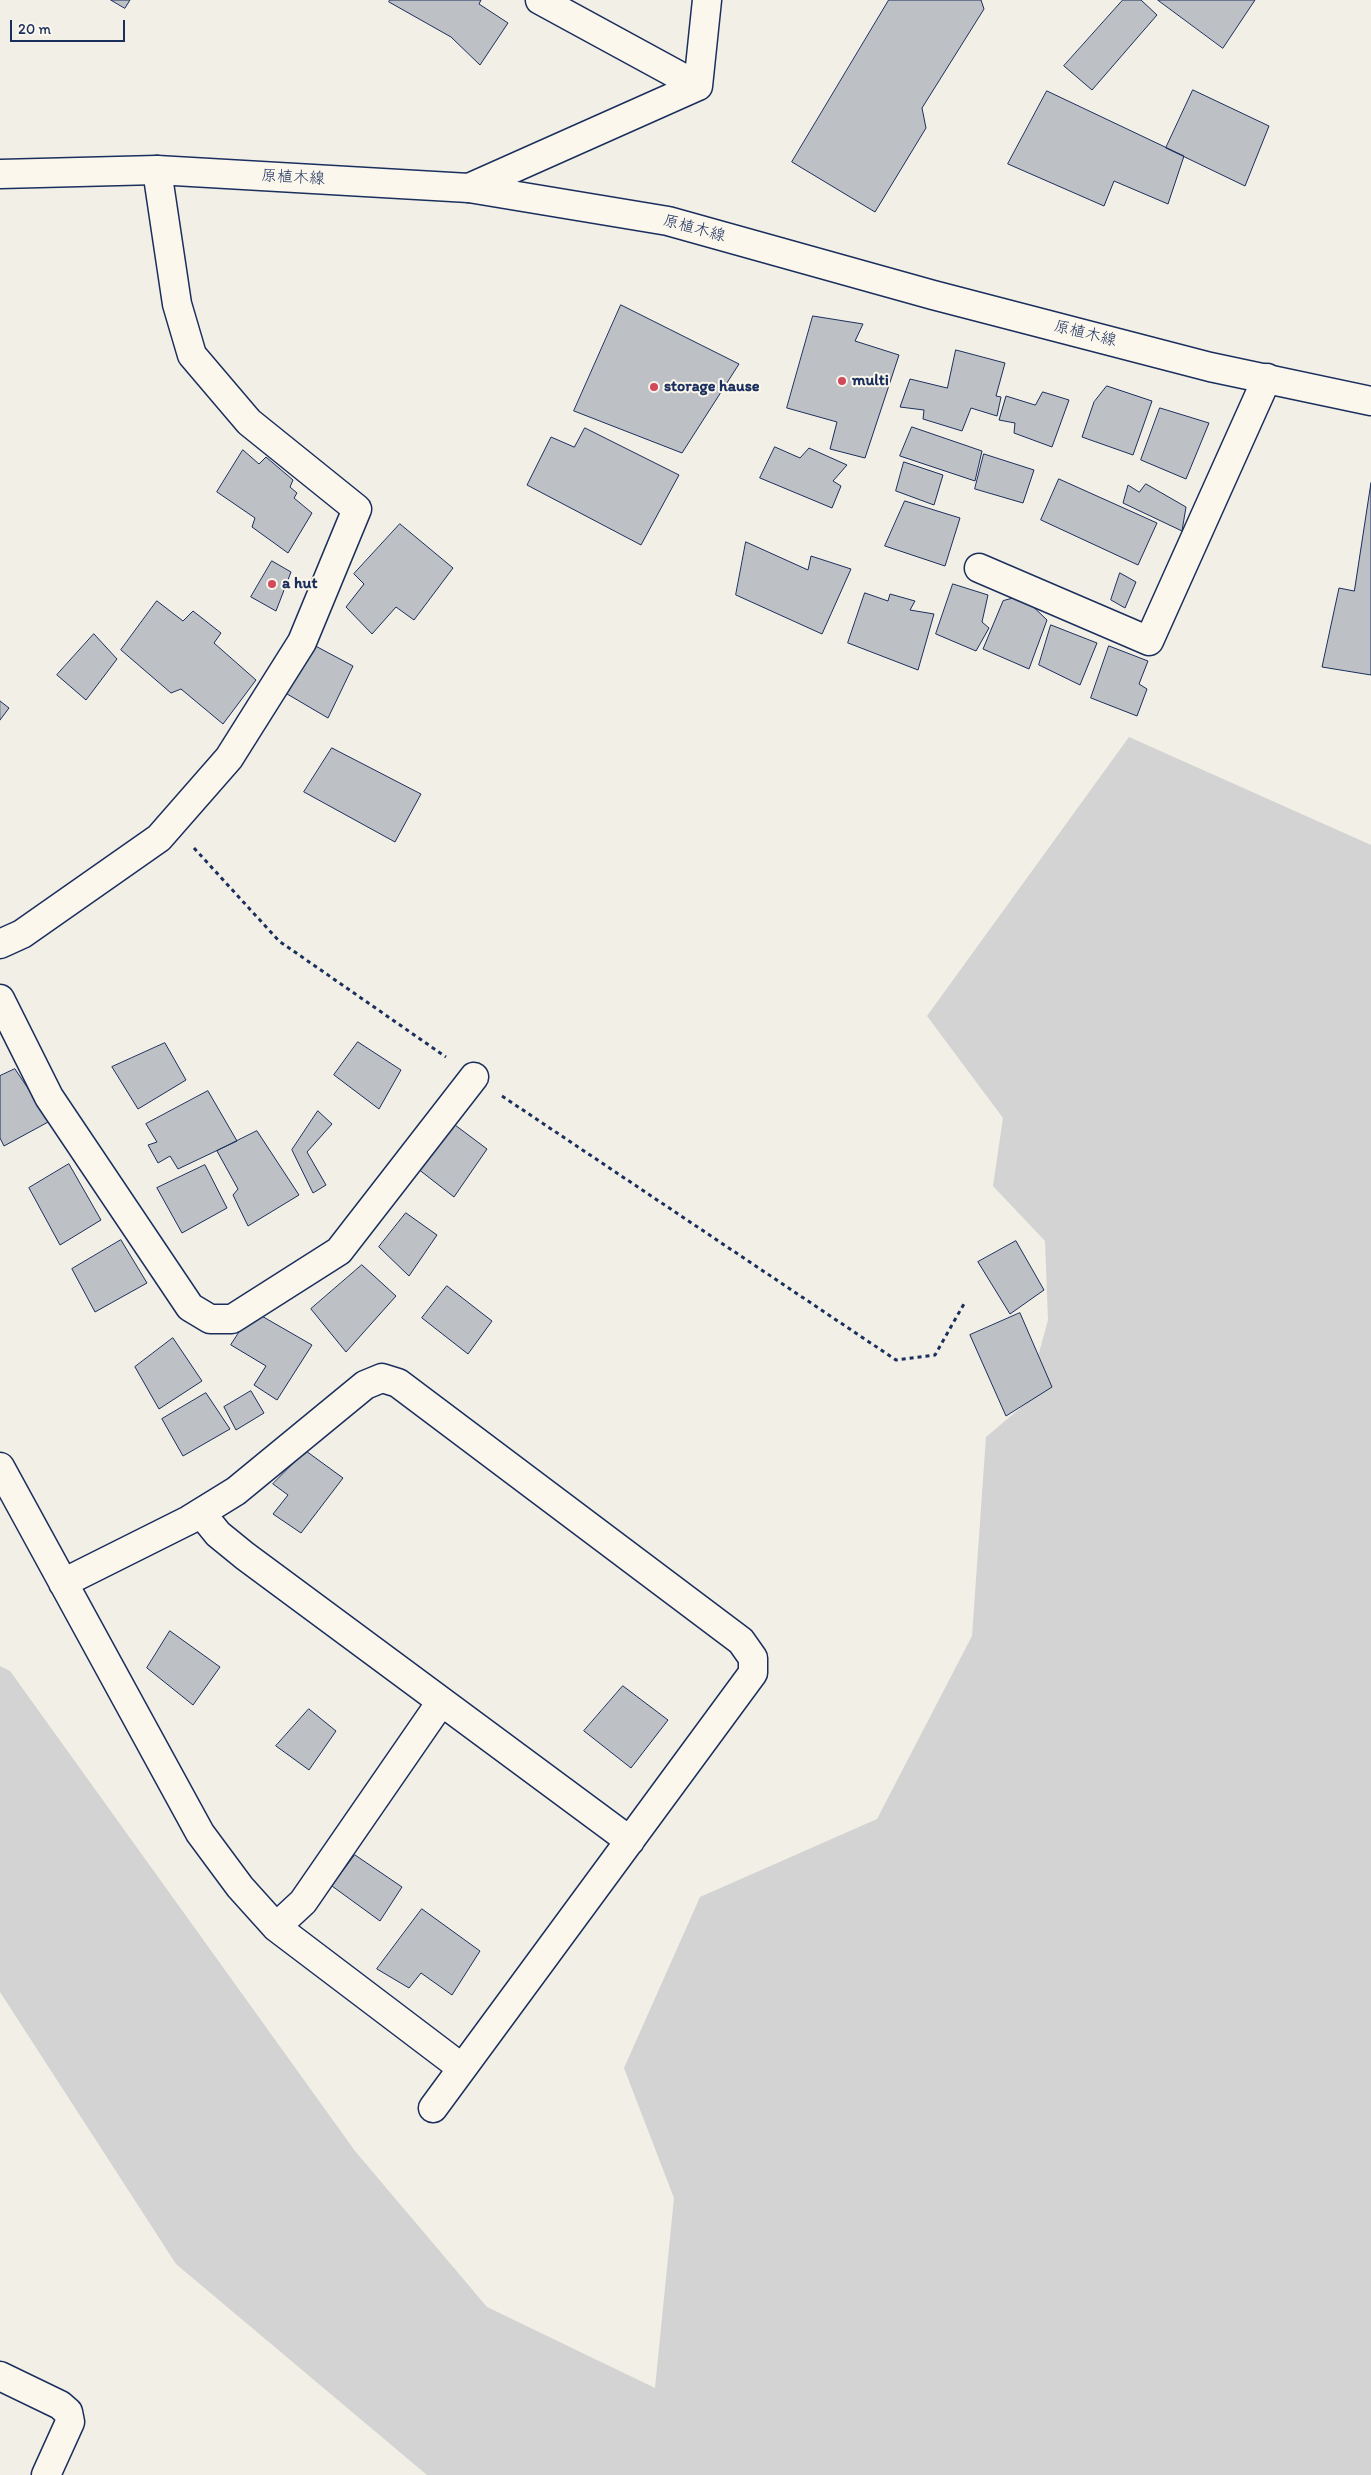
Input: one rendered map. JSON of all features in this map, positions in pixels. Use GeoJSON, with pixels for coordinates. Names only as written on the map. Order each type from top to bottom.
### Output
{"type":"FeatureCollection","features":[{"type":"Feature","properties":{"kind":"street"},"geometry":{"type":"LineString","coordinates":[[540,0],[698,86]]}},
{"type":"Feature","properties":{"kind":"street"},"geometry":{"type":"LineString","coordinates":[[698,86],[707,0]]}},
{"type":"Feature","properties":{"kind":"street"},"geometry":{"type":"LineString","coordinates":[[469,188],[698,86]]}},
{"type":"Feature","properties":{"kind":"street"},"geometry":{"type":"LineString","coordinates":[[0,944],[22,934],[159,838],[229,758],[302,642],[357,509],[249,422],[192,355],[177,304],[157,170]]}},
{"type":"Feature","properties":{"kind":"street","name":"原植木線"},"geometry":{"type":"LineString","coordinates":[[0,174],[157,170],[469,188],[668,221],[933,295],[1201,364],[1371,401]]}},
{"type":"Feature","properties":{"kind":"street"},"geometry":{"type":"LineString","coordinates":[[979,568],[1149,641],[1267,378]]}},
{"type":"Feature","properties":{"kind":"street"},"geometry":{"type":"LineString","coordinates":[[0,999],[49,1097],[190,1307],[210,1319],[232,1319],[339,1251],[474,1077]]}},
{"type":"Feature","properties":{"kind":"street"},"geometry":{"type":"LineString","coordinates":[[62,1583],[201,1513],[236,1491],[365,1385],[382,1378],[398,1383],[741,1641],[754,1658],[753,1673],[432,2108]]}},
{"type":"Feature","properties":{"kind":"street"},"geometry":{"type":"LineString","coordinates":[[0,1467],[200,1833],[240,1887],[276,1927],[462,2068]]}},
{"type":"Feature","properties":{"kind":"street"},"geometry":{"type":"LineString","coordinates":[[201,1513],[218,1534],[245,1556],[630,1841]]}},
{"type":"Feature","properties":{"kind":"street"},"geometry":{"type":"LineString","coordinates":[[276,1927],[303,1902],[442,1702]]}},
{"type":"Feature","properties":{"kind":"street"},"geometry":{"type":"LineString","coordinates":[[0,2376],[60,2405],[68,2412],[70,2422],[46,2475]]}},
{"type":"Feature","properties":{"kind":"path"},"geometry":{"type":"LineString","coordinates":[[172,824],[279,941],[604,1166],[896,1360],[935,1355],[965,1302]]}},
{"type":"Feature","properties":{"kind":"shaded area"},"geometry":{"type":"Polygon","coordinates":[[[1129,737],[1371,845],[1371,2475],[427,2475],[176,2264],[0,1992],[0,1666],[10,1671],[355,2151],[487,2307],[655,2388],[674,2198],[624,2068],[700,1897],[877,1819],[972,1636],[986,1437],[1025,1404],[1048,1320],[1045,1241],[993,1186],[1003,1118],[927,1016],[1129,737]]]}},
{"type":"Feature","properties":{"kind":"building"},"geometry":{"type":"Polygon","coordinates":[[[111,0],[130,0],[125,8],[111,0]]]}},
{"type":"Feature","properties":{"kind":"building"},"geometry":{"type":"Polygon","coordinates":[[[390,0],[481,0],[479,4],[508,23],[480,65],[451,37],[389,2],[390,0]]]}},
{"type":"Feature","properties":{"kind":"building"},"geometry":{"type":"Polygon","coordinates":[[[889,0],[981,0],[984,9],[922,108],[926,128],[875,212],[792,162],[889,0]]]}},
{"type":"Feature","properties":{"kind":"building"},"geometry":{"type":"Polygon","coordinates":[[[1123,0],[1141,0],[1157,15],[1092,90],[1064,66],[1123,0]]]}},
{"type":"Feature","properties":{"kind":"building"},"geometry":{"type":"Polygon","coordinates":[[[1158,0],[1255,0],[1223,48],[1158,0]]]}},
{"type":"Feature","properties":{"kind":"building"},"geometry":{"type":"Polygon","coordinates":[[[1193,90],[1269,126],[1245,186],[1166,148],[1193,90]]]}},
{"type":"Feature","properties":{"kind":"building"},"geometry":{"type":"Polygon","coordinates":[[[1047,91],[1184,156],[1168,204],[1114,181],[1104,206],[1008,164],[1047,91]]]}},
{"type":"Feature","properties":{"kind":"building","name":"storage hause"},"geometry":{"type":"Polygon","coordinates":[[[621,305],[739,364],[682,453],[574,411],[621,305]]]}},
{"type":"Feature","properties":{"kind":"building","name":"multi"},"geometry":{"type":"Polygon","coordinates":[[[813,316],[863,324],[855,341],[899,355],[865,458],[830,449],[837,422],[787,408],[813,316]]]}},
{"type":"Feature","properties":{"kind":"building"},"geometry":{"type":"Polygon","coordinates":[[[956,350],[1005,363],[996,396],[1001,397],[997,416],[971,408],[962,431],[923,419],[924,410],[900,407],[910,379],[947,388],[956,350]]]}},
{"type":"Feature","properties":{"kind":"building"},"geometry":{"type":"Polygon","coordinates":[[[1107,386],[1152,401],[1133,455],[1082,437],[1094,402],[1107,386]]]}},
{"type":"Feature","properties":{"kind":"building"},"geometry":{"type":"Polygon","coordinates":[[[1043,392],[1069,400],[1052,447],[1014,433],[1015,423],[999,420],[1006,396],[1035,405],[1043,392]]]}},
{"type":"Feature","properties":{"kind":"building"},"geometry":{"type":"Polygon","coordinates":[[[1160,408],[1209,423],[1186,479],[1141,460],[1160,408]]]}},
{"type":"Feature","properties":{"kind":"building"},"geometry":{"type":"Polygon","coordinates":[[[912,427],[982,451],[975,481],[900,456],[912,427]]]}},
{"type":"Feature","properties":{"kind":"building"},"geometry":{"type":"Polygon","coordinates":[[[585,428],[679,475],[641,545],[527,485],[551,437],[574,447],[585,428]]]}},
{"type":"Feature","properties":{"kind":"building"},"geometry":{"type":"Polygon","coordinates":[[[775,447],[800,458],[809,448],[847,465],[833,481],[841,486],[832,508],[760,478],[775,447]]]}},
{"type":"Feature","properties":{"kind":"building"},"geometry":{"type":"Polygon","coordinates":[[[243,450],[259,464],[266,457],[293,480],[290,487],[297,493],[294,498],[312,513],[288,553],[252,527],[255,518],[217,492],[243,450]]]}},
{"type":"Feature","properties":{"kind":"building"},"geometry":{"type":"Polygon","coordinates":[[[984,454],[1034,470],[1023,503],[975,489],[984,454]]]}},
{"type":"Feature","properties":{"kind":"building"},"geometry":{"type":"Polygon","coordinates":[[[904,462],[943,475],[934,505],[896,491],[904,462]]]}},
{"type":"Feature","properties":{"kind":"building"},"geometry":{"type":"Polygon","coordinates":[[[1059,479],[1157,523],[1138,565],[1041,520],[1059,479]]]}},
{"type":"Feature","properties":{"kind":"building"},"geometry":{"type":"Polygon","coordinates":[[[1371,483],[1371,675],[1322,667],[1339,588],[1354,591],[1371,483]]]}},
{"type":"Feature","properties":{"kind":"building"},"geometry":{"type":"Polygon","coordinates":[[[1146,484],[1186,507],[1182,531],[1123,503],[1128,485],[1139,492],[1146,484]]]}},
{"type":"Feature","properties":{"kind":"building"},"geometry":{"type":"Polygon","coordinates":[[[905,501],[960,518],[945,566],[885,546],[905,501]]]}},
{"type":"Feature","properties":{"kind":"building"},"geometry":{"type":"Polygon","coordinates":[[[400,524],[453,568],[414,620],[396,607],[372,634],[346,607],[364,584],[354,574],[400,524]]]}},
{"type":"Feature","properties":{"kind":"building"},"geometry":{"type":"Polygon","coordinates":[[[746,542],[808,570],[811,556],[851,569],[822,634],[736,595],[746,542]]]}},
{"type":"Feature","properties":{"kind":"building","name":"a hut"},"geometry":{"type":"Polygon","coordinates":[[[272,561],[291,572],[276,611],[251,597],[272,561]]]}},
{"type":"Feature","properties":{"kind":"building"},"geometry":{"type":"Polygon","coordinates":[[[1120,573],[1136,582],[1125,608],[1111,600],[1120,573]]]}},
{"type":"Feature","properties":{"kind":"building"},"geometry":{"type":"Polygon","coordinates":[[[953,584],[988,595],[982,622],[989,628],[976,651],[936,634],[953,584]]]}},
{"type":"Feature","properties":{"kind":"building"},"geometry":{"type":"Polygon","coordinates":[[[865,593],[888,601],[890,594],[915,601],[910,610],[934,614],[918,670],[848,643],[865,593]]]}},
{"type":"Feature","properties":{"kind":"building"},"geometry":{"type":"Polygon","coordinates":[[[1022,596],[1047,620],[1029,669],[983,649],[1003,601],[1022,596]]]}},
{"type":"Feature","properties":{"kind":"building"},"geometry":{"type":"Polygon","coordinates":[[[157,601],[183,621],[193,611],[221,633],[214,643],[256,680],[223,724],[181,689],[171,693],[121,650],[157,601]]]}},
{"type":"Feature","properties":{"kind":"building"},"geometry":{"type":"Polygon","coordinates":[[[1051,625],[1097,643],[1080,685],[1039,665],[1051,625]]]}},
{"type":"Feature","properties":{"kind":"building"},"geometry":{"type":"Polygon","coordinates":[[[94,634],[117,659],[86,700],[57,675],[94,634]]]}},
{"type":"Feature","properties":{"kind":"building"},"geometry":{"type":"Polygon","coordinates":[[[308,642],[353,666],[328,718],[282,691],[308,642]]]}},
{"type":"Feature","properties":{"kind":"building"},"geometry":{"type":"Polygon","coordinates":[[[1109,646],[1148,661],[1139,684],[1147,689],[1137,716],[1091,698],[1109,646]]]}},
{"type":"Feature","properties":{"kind":"building"},"geometry":{"type":"Polygon","coordinates":[[[0,701],[9,708],[0,720],[0,701]]]}},
{"type":"Feature","properties":{"kind":"building"},"geometry":{"type":"Polygon","coordinates":[[[332,748],[421,794],[395,842],[304,792],[332,748]]]}},
{"type":"Feature","properties":{"kind":"building"},"geometry":{"type":"Polygon","coordinates":[[[358,1042],[401,1070],[379,1109],[334,1075],[358,1042]]]}},
{"type":"Feature","properties":{"kind":"building"},"geometry":{"type":"Polygon","coordinates":[[[165,1043],[186,1080],[138,1109],[112,1067],[165,1043]]]}},
{"type":"Feature","properties":{"kind":"building"},"geometry":{"type":"Polygon","coordinates":[[[15,1069],[50,1121],[4,1146],[0,1138],[0,1076],[15,1069]]]}},
{"type":"Feature","properties":{"kind":"building"},"geometry":{"type":"Polygon","coordinates":[[[208,1091],[237,1141],[178,1169],[170,1156],[158,1163],[148,1145],[157,1142],[146,1124],[208,1091]]]}},
{"type":"Feature","properties":{"kind":"building"},"geometry":{"type":"Polygon","coordinates":[[[318,1111],[332,1124],[307,1152],[326,1185],[313,1193],[292,1150],[318,1111]]]}},
{"type":"Feature","properties":{"kind":"building"},"geometry":{"type":"Polygon","coordinates":[[[447,1119],[487,1149],[454,1197],[413,1165],[447,1119]]]}},
{"type":"Feature","properties":{"kind":"building"},"geometry":{"type":"Polygon","coordinates":[[[257,1131],[299,1195],[248,1226],[233,1195],[238,1189],[217,1151],[257,1131]]]}},
{"type":"Feature","properties":{"kind":"building"},"geometry":{"type":"Polygon","coordinates":[[[69,1164],[101,1220],[60,1245],[29,1188],[69,1164]]]}},
{"type":"Feature","properties":{"kind":"building"},"geometry":{"type":"Polygon","coordinates":[[[205,1165],[227,1208],[182,1233],[157,1188],[205,1165]]]}},
{"type":"Feature","properties":{"kind":"building"},"geometry":{"type":"Polygon","coordinates":[[[406,1213],[437,1235],[409,1276],[379,1247],[406,1213]]]}},
{"type":"Feature","properties":{"kind":"building"},"geometry":{"type":"Polygon","coordinates":[[[121,1240],[147,1283],[95,1312],[72,1269],[121,1240]]]}},
{"type":"Feature","properties":{"kind":"building"},"geometry":{"type":"Polygon","coordinates":[[[1016,1241],[1044,1290],[1010,1314],[978,1262],[1016,1241]]]}},
{"type":"Feature","properties":{"kind":"building"},"geometry":{"type":"Polygon","coordinates":[[[362,1265],[396,1296],[346,1352],[311,1309],[362,1265]]]}},
{"type":"Feature","properties":{"kind":"building"},"geometry":{"type":"Polygon","coordinates":[[[447,1286],[492,1321],[468,1354],[422,1318],[447,1286]]]}},
{"type":"Feature","properties":{"kind":"building"},"geometry":{"type":"Polygon","coordinates":[[[253,1311],[312,1345],[277,1400],[254,1385],[266,1366],[231,1345],[253,1311]]]}},
{"type":"Feature","properties":{"kind":"building"},"geometry":{"type":"Polygon","coordinates":[[[1020,1313],[1052,1387],[1006,1416],[970,1335],[1020,1313]]]}},
{"type":"Feature","properties":{"kind":"building"},"geometry":{"type":"Polygon","coordinates":[[[173,1338],[202,1381],[159,1409],[135,1367],[173,1338]]]}},
{"type":"Feature","properties":{"kind":"building"},"geometry":{"type":"Polygon","coordinates":[[[251,1391],[264,1413],[236,1430],[224,1407],[251,1391]]]}},
{"type":"Feature","properties":{"kind":"building"},"geometry":{"type":"Polygon","coordinates":[[[206,1393],[230,1429],[183,1456],[162,1419],[206,1393]]]}},
{"type":"Feature","properties":{"kind":"building"},"geometry":{"type":"Polygon","coordinates":[[[306,1451],[343,1478],[301,1533],[273,1514],[288,1495],[273,1484],[306,1451]]]}},
{"type":"Feature","properties":{"kind":"building"},"geometry":{"type":"Polygon","coordinates":[[[170,1631],[220,1667],[193,1705],[147,1668],[170,1631]]]}},
{"type":"Feature","properties":{"kind":"building"},"geometry":{"type":"Polygon","coordinates":[[[623,1686],[668,1720],[631,1768],[584,1731],[623,1686]]]}},
{"type":"Feature","properties":{"kind":"building"},"geometry":{"type":"Polygon","coordinates":[[[309,1709],[336,1731],[309,1770],[276,1746],[309,1709]]]}},
{"type":"Feature","properties":{"kind":"building"},"geometry":{"type":"Polygon","coordinates":[[[355,1855],[402,1887],[380,1921],[332,1886],[355,1855]]]}},
{"type":"Feature","properties":{"kind":"building"},"geometry":{"type":"Polygon","coordinates":[[[422,1909],[480,1951],[452,1995],[421,1973],[409,1988],[377,1969],[422,1909]]]}},
{"type":"Feature","properties":{"kind":"place","name":"multi"},"geometry":{"type":"Point","coordinates":[842,381]}},
{"type":"Feature","properties":{"kind":"place","name":"storage hause"},"geometry":{"type":"Point","coordinates":[654,387]}},
{"type":"Feature","properties":{"kind":"place","name":"a hut"},"geometry":{"type":"Point","coordinates":[272,584]}}]}
